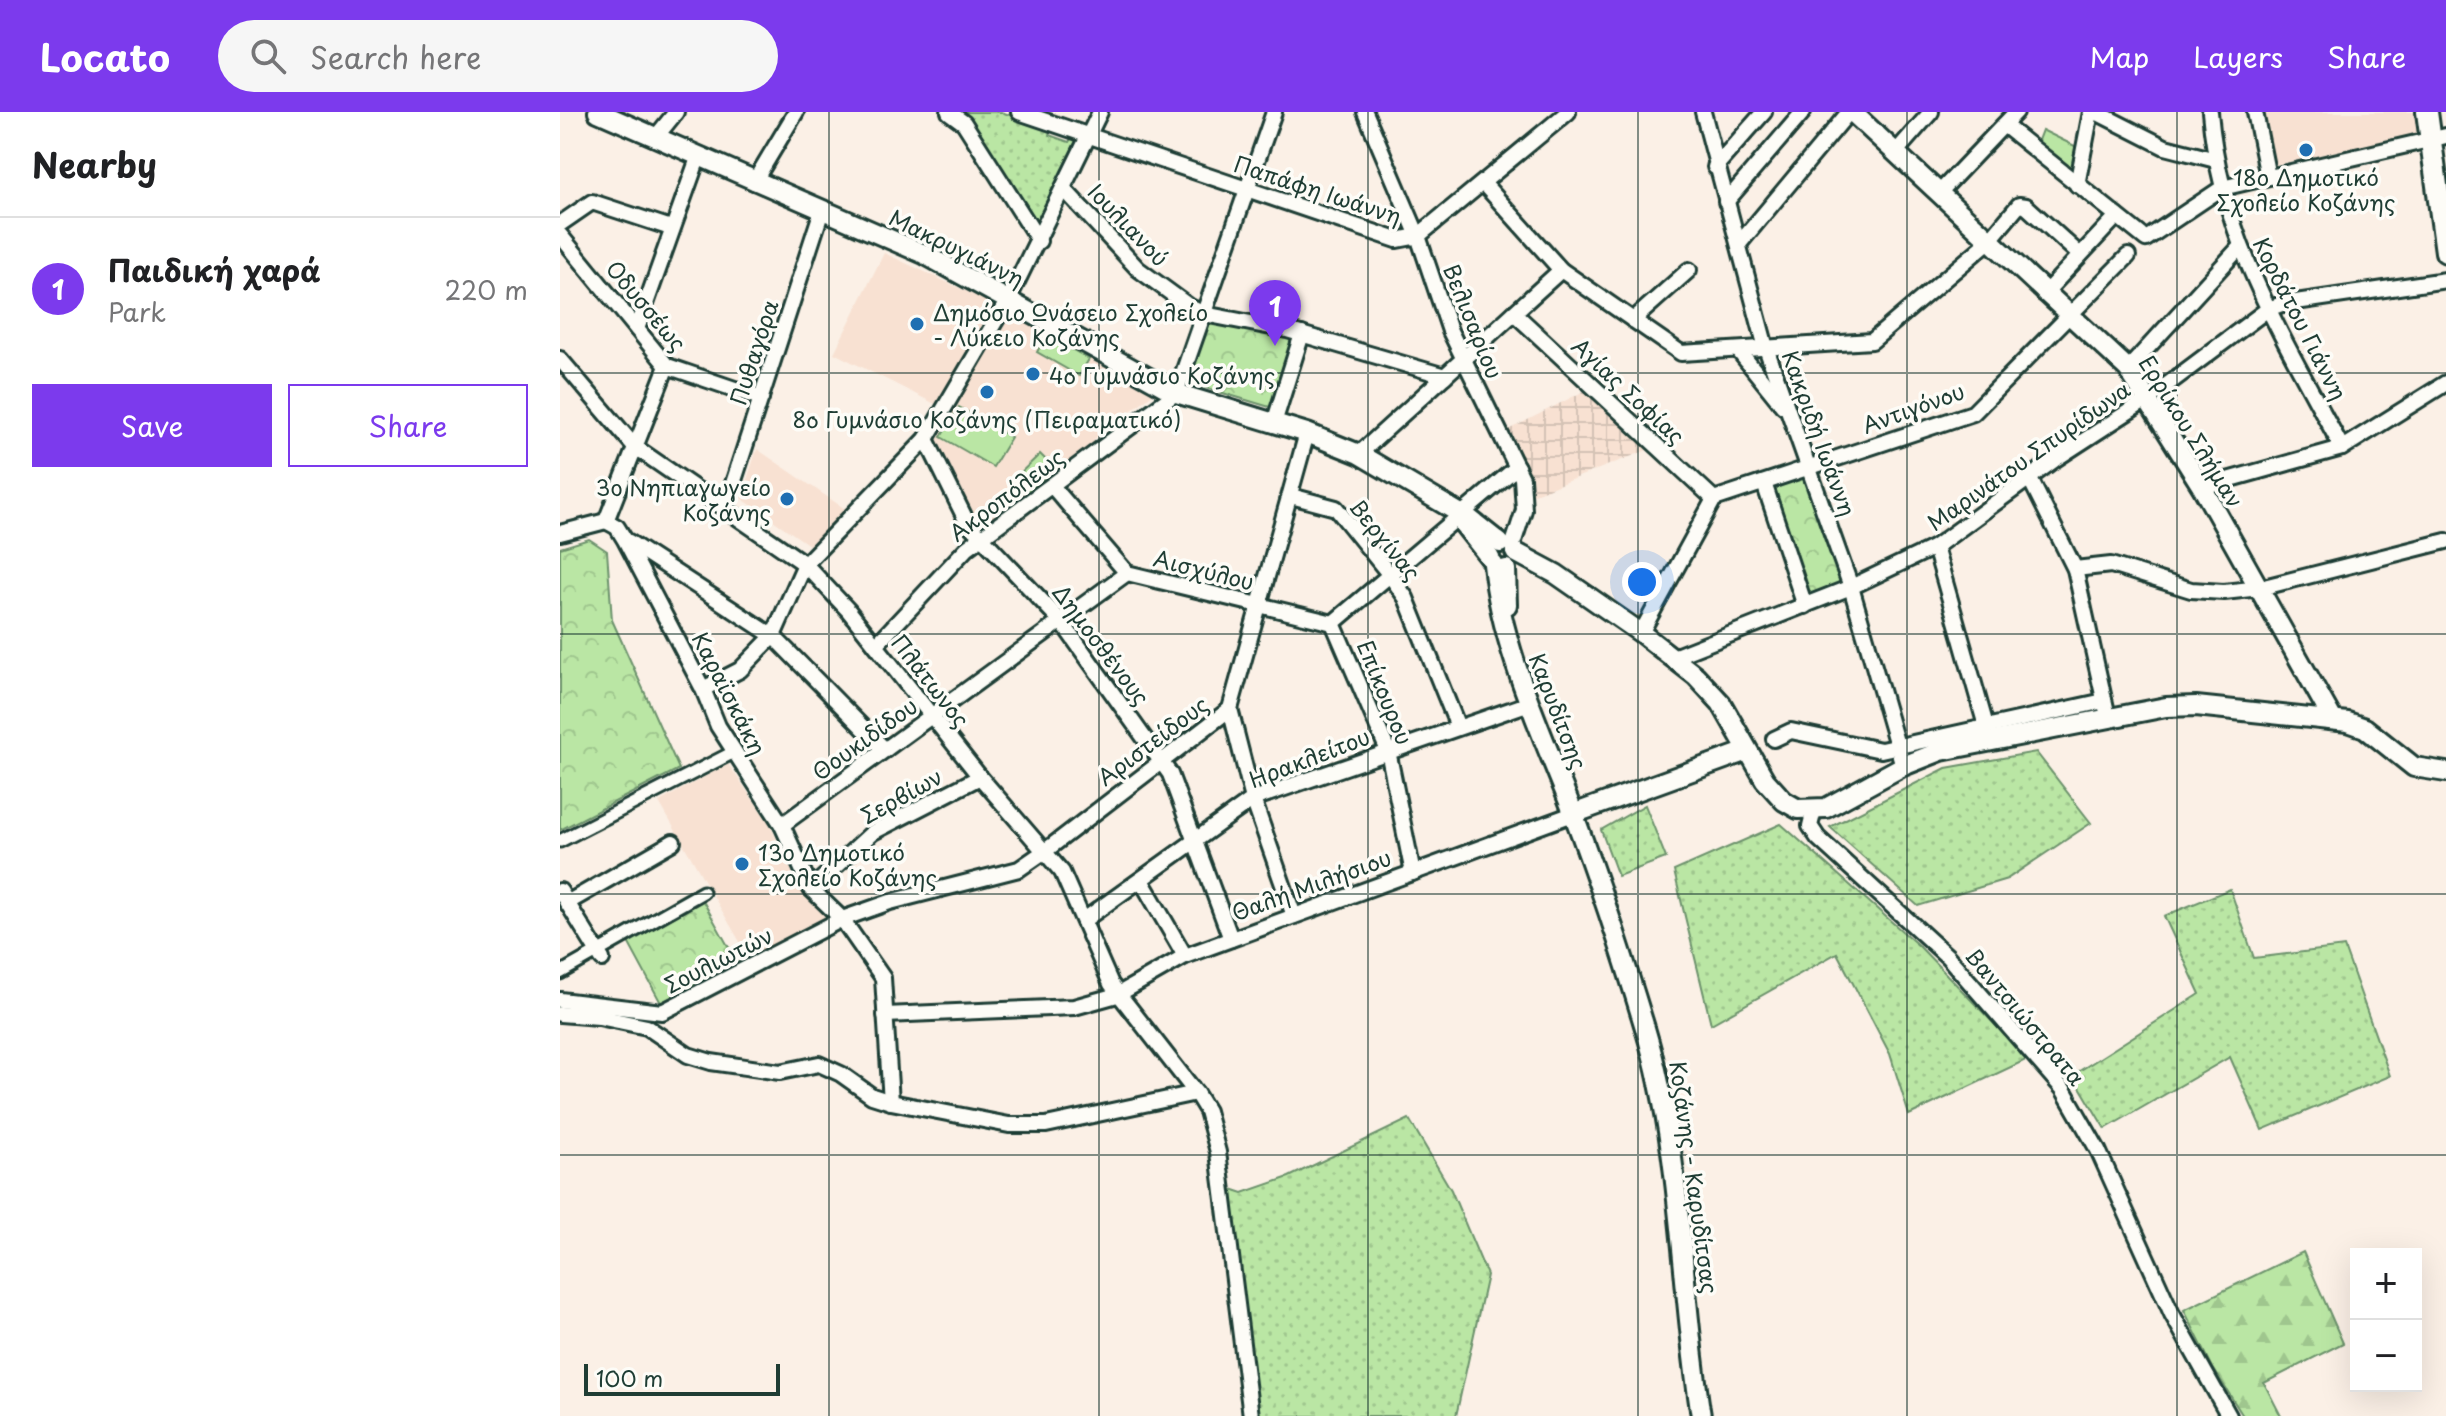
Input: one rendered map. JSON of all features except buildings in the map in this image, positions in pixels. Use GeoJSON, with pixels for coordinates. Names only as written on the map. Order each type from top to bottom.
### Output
{"type":"FeatureCollection","features":[{"type":"Feature","properties":{"kind":"main road"},"geometry":{"type":"LineString","coordinates":[[2427,112],[2440,137],[2446,165]]}},
{"type":"Feature","properties":{"kind":"main road"},"geometry":{"type":"LineString","coordinates":[[2440,112],[2446,252]]}},
{"type":"Feature","properties":{"kind":"street","name":"Μακρυγιάννη"},"geometry":{"type":"LineString","coordinates":[[598,112],[924,254],[1009,298],[1176,393],[1307,433],[1359,454],[1460,515],[1504,557],[1569,586],[1673,657],[1716,697],[1765,780],[1784,801],[1798,809],[1814,810]]}},
{"type":"Feature","properties":{"kind":"street"},"geometry":{"type":"LineString","coordinates":[[655,138],[676,112]]}},
{"type":"Feature","properties":{"kind":"street"},"geometry":{"type":"LineString","coordinates":[[754,182],[795,112]]}},
{"type":"Feature","properties":{"kind":"street"},"geometry":{"type":"LineString","coordinates":[[949,112],[964,123],[1039,241]]}},
{"type":"Feature","properties":{"kind":"street","name":"Παπάφη Ιωάννη"},"geometry":{"type":"LineString","coordinates":[[1019,112],[1387,238],[1407,240],[1418,236],[1568,112]]}},
{"type":"Feature","properties":{"kind":"street"},"geometry":{"type":"LineString","coordinates":[[703,689],[740,670],[773,636],[805,564],[926,439],[1009,298],[1100,112]]}},
{"type":"Feature","properties":{"kind":"street"},"geometry":{"type":"LineString","coordinates":[[1176,393],[1274,112]]}},
{"type":"Feature","properties":{"kind":"street","name":"Βελισαρίου"},"geometry":{"type":"LineString","coordinates":[[1365,112],[1418,236],[1440,308],[1525,489],[1524,510],[1504,557]]}},
{"type":"Feature","properties":{"kind":"street","name":"Κακριδή Ιωάννη"},"geometry":{"type":"LineString","coordinates":[[1703,112],[1715,167],[1766,348],[1851,587],[1903,766]]}},
{"type":"Feature","properties":{"kind":"street"},"geometry":{"type":"LineString","coordinates":[[1715,167],[1764,112]]}},
{"type":"Feature","properties":{"kind":"street"},"geometry":{"type":"LineString","coordinates":[[1726,202],[1803,112]]}},
{"type":"Feature","properties":{"kind":"street"},"geometry":{"type":"LineString","coordinates":[[1895,153],[1931,112]]}},
{"type":"Feature","properties":{"kind":"street"},"geometry":{"type":"LineString","coordinates":[[1938,194],[2016,112]]}},
{"type":"Feature","properties":{"kind":"street"},"geometry":{"type":"LineString","coordinates":[[2077,185],[2094,112],[2165,147],[2216,160]]}},
{"type":"Feature","properties":{"kind":"street","name":"Κορδάτου Γιάννη"},"geometry":{"type":"LineString","coordinates":[[2210,112],[2216,160],[2239,248],[2342,448]]}},
{"type":"Feature","properties":{"kind":"street"},"geometry":{"type":"LineString","coordinates":[[2255,112],[2268,177]]}},
{"type":"Feature","properties":{"kind":"street"},"geometry":{"type":"LineString","coordinates":[[1739,244],[1854,113]]}},
{"type":"Feature","properties":{"kind":"street","name":"Ερρίκου Σλήμαν"},"geometry":{"type":"LineString","coordinates":[[1854,113],[1988,242],[2128,369],[2202,487],[2333,720]]}},
{"type":"Feature","properties":{"kind":"street"},"geometry":{"type":"LineString","coordinates":[[2004,125],[2146,239],[2222,188],[2440,137]]}},
{"type":"Feature","properties":{"kind":"street"},"geometry":{"type":"LineString","coordinates":[[637,329],[698,158]]}},
{"type":"Feature","properties":{"kind":"street"},"geometry":{"type":"LineString","coordinates":[[1483,183],[1561,270],[1681,353],[1872,341],[1988,242],[2019,205],[2023,205],[2080,255]]}},
{"type":"Feature","properties":{"kind":"street","name":"Ιουλιανού"},"geometry":{"type":"LineString","coordinates":[[1064,189],[1147,277],[1204,314]]}},
{"type":"Feature","properties":{"kind":"street"},"geometry":{"type":"LineString","coordinates":[[560,224],[592,202],[671,228]]}},
{"type":"Feature","properties":{"kind":"street","name":"Πυθαγόρα"},"geometry":{"type":"LineString","coordinates":[[725,508],[822,210]]}},
{"type":"Feature","properties":{"kind":"street"},"geometry":{"type":"LineString","coordinates":[[2044,294],[2117,216]]}},
{"type":"Feature","properties":{"kind":"street","name":"Οδυσσέως"},"geometry":{"type":"LineString","coordinates":[[560,235],[667,366],[761,398]]}},
{"type":"Feature","properties":{"kind":"street"},"geometry":{"type":"LineString","coordinates":[[2128,369],[2239,248]]}},
{"type":"Feature","properties":{"kind":"street","name":"Αντιγόνου"},"geometry":{"type":"LineString","coordinates":[[1714,499],[1973,413],[2128,256]]}},
{"type":"Feature","properties":{"kind":"street"},"geometry":{"type":"LineString","coordinates":[[1359,454],[1561,270]]}},
{"type":"Feature","properties":{"kind":"street"},"geometry":{"type":"LineString","coordinates":[[1633,320],[1689,270]]}},
{"type":"Feature","properties":{"kind":"street","name":"Μαρινάτου Σπυρίδωνα"},"geometry":{"type":"LineString","coordinates":[[1673,657],[1851,587],[1935,547],[2148,399],[2268,309],[2282,304],[2446,280]]}},
{"type":"Feature","properties":{"kind":"street","name":"Αγίας Σοφίας"},"geometry":{"type":"LineString","coordinates":[[1514,313],[1714,499]]}},
{"type":"Feature","properties":{"kind":"street"},"geometry":{"type":"LineString","coordinates":[[1204,314],[1302,334],[1445,376]]}},
{"type":"Feature","properties":{"kind":"street"},"geometry":{"type":"LineString","coordinates":[[1274,423],[1302,334]]}},
{"type":"Feature","properties":{"kind":"street"},"geometry":{"type":"LineString","coordinates":[[1738,350],[1792,418]]}},
{"type":"Feature","properties":{"kind":"street","name":"Πλάτωνος"},"geometry":{"type":"LineString","coordinates":[[560,359],[635,447],[805,564],[876,645],[1069,884],[1117,995],[1207,1111],[1218,1152],[1251,1416]]}},
{"type":"Feature","properties":{"kind":"street"},"geometry":{"type":"LineString","coordinates":[[560,533],[606,521],[667,366]]}},
{"type":"Feature","properties":{"kind":"street"},"geometry":{"type":"LineString","coordinates":[[2202,487],[2342,448],[2446,383]]}},
{"type":"Feature","properties":{"kind":"street","name":"Ακροπόλεως"},"geometry":{"type":"LineString","coordinates":[[876,645],[947,567],[1176,393]]}},
{"type":"Feature","properties":{"kind":"street","name":"Αριστείδους"},"geometry":{"type":"LineString","coordinates":[[842,919],[890,902],[1019,869],[1230,709],[1307,433]]}},
{"type":"Feature","properties":{"kind":"street","name":"Δημοσθένους"},"geometry":{"type":"LineString","coordinates":[[926,439],[958,507],[1061,621],[1176,786],[1231,939]]}},
{"type":"Feature","properties":{"kind":"street"},"geometry":{"type":"LineString","coordinates":[[1333,623],[1517,467]]}},
{"type":"Feature","properties":{"kind":"street"},"geometry":{"type":"LineString","coordinates":[[2030,479],[2075,569],[2106,709]]}},
{"type":"Feature","properties":{"kind":"street"},"geometry":{"type":"LineString","coordinates":[[1764,483],[1805,606]]}},
{"type":"Feature","properties":{"kind":"street","name":"Αισχύλου"},"geometry":{"type":"LineString","coordinates":[[1053,487],[1127,573],[1333,623]]}},
{"type":"Feature","properties":{"kind":"street","name":"Βεργίνας"},"geometry":{"type":"LineString","coordinates":[[1291,496],[1336,508],[1390,575],[1406,598],[1458,727]]}},
{"type":"Feature","properties":{"kind":"street"},"geometry":{"type":"LineString","coordinates":[[1641,633],[1714,499]]}},
{"type":"Feature","properties":{"kind":"street","name":"Καραϊσκάκη"},"geometry":{"type":"LineString","coordinates":[[606,521],[617,527],[625,540],[703,689],[732,753],[782,825],[811,889],[842,919],[883,978],[891,1102]]}},
{"type":"Feature","properties":{"kind":"street"},"geometry":{"type":"LineString","coordinates":[[625,540],[773,636],[885,750]]}},
{"type":"Feature","properties":{"kind":"street"},"geometry":{"type":"LineString","coordinates":[[2075,569],[2111,565],[2210,593],[2260,588],[2446,541]]}},
{"type":"Feature","properties":{"kind":"street"},"geometry":{"type":"LineString","coordinates":[[1935,547],[1986,726]]}},
{"type":"Feature","properties":{"kind":"street","name":"Καρυδίτσης"},"geometry":{"type":"LineString","coordinates":[[1504,557],[1504,624],[1530,703],[1573,814]]}},
{"type":"Feature","properties":{"kind":"street"},"geometry":{"type":"LineString","coordinates":[[646,578],[670,568]]}},
{"type":"Feature","properties":{"kind":"street","name":"Θουκιδίδου"},"geometry":{"type":"LineString","coordinates":[[782,825],[1127,573]]}},
{"type":"Feature","properties":{"kind":"street","name":"Επίκουρου"},"geometry":{"type":"LineString","coordinates":[[1333,623],[1388,751],[1413,873]]}},
{"type":"Feature","properties":{"kind":"street","name":"Ηρακλείτου"},"geometry":{"type":"LineString","coordinates":[[1084,920],[1253,799],[1530,703]]}},
{"type":"Feature","properties":{"kind":"street"},"geometry":{"type":"LineString","coordinates":[[1774,739],[1791,731],[1881,750],[1986,726],[2106,709],[2196,706],[2333,720],[2365,728],[2414,767],[2446,772]]}},
{"type":"Feature","properties":{"kind":"street"},"geometry":{"type":"LineString","coordinates":[[1230,709],[1253,799],[1294,916]]}},
{"type":"Feature","properties":{"kind":"street"},"geometry":{"type":"LineString","coordinates":[[1814,810],[1850,798],[1903,766],[1956,748],[2106,709]]}},
{"type":"Feature","properties":{"kind":"street","name":"Θαλή Μιλήσιου"},"geometry":{"type":"LineString","coordinates":[[885,1015],[1074,1007],[1117,995],[1185,956],[1747,751]]}},
{"type":"Feature","properties":{"kind":"street"},"geometry":{"type":"LineString","coordinates":[[560,841],[732,753]]}},
{"type":"Feature","properties":{"kind":"street","name":"Σερβίων"},"geometry":{"type":"LineString","coordinates":[[811,889],[873,832],[980,777]]}},
{"type":"Feature","properties":{"kind":"street","name":"Βαντσιώστρατα"},"geometry":{"type":"LineString","coordinates":[[1814,810],[1810,826],[1818,838],[1947,956],[2063,1089],[2098,1150],[2172,1314],[2229,1416]]}},
{"type":"Feature","properties":{"kind":"street","name":"Κοζάνης - Καρυδίτσας"},"geometry":{"type":"LineString","coordinates":[[1573,814],[1645,1026],[1659,1080],[1682,1228],[1701,1416]]}},
{"type":"Feature","properties":{"kind":"street"},"geometry":{"type":"LineString","coordinates":[[600,955],[564,897],[673,842]]}},
{"type":"Feature","properties":{"kind":"street"},"geometry":{"type":"LineString","coordinates":[[1141,880],[1185,956]]}},
{"type":"Feature","properties":{"kind":"street"},"geometry":{"type":"LineString","coordinates":[[560,973],[600,955],[703,892]]}},
{"type":"Feature","properties":{"kind":"street","name":"Σουλιωτών"},"geometry":{"type":"LineString","coordinates":[[560,1000],[662,1012],[842,919]]}},
{"type":"Feature","properties":{"kind":"street"},"geometry":{"type":"LineString","coordinates":[[662,1012],[666,1037]]}},
{"type":"Feature","properties":{"kind":"street"},"geometry":{"type":"LineString","coordinates":[[560,1014],[599,1017],[647,1027],[666,1037],[688,1055],[711,1062],[780,1072],[819,1064],[841,1074],[872,1096],[981,1120],[1032,1126],[1196,1093]]}},
{"type":"Feature","properties":{"kind":"shaded area","name":"18ο Δημοτικό Σχολείο Κοζάνης"},"geometry":{"type":"Polygon","coordinates":[[[2260,112],[2418,112],[2420,133],[2270,166],[2260,112]]]}},
{"type":"Feature","properties":{"kind":"shaded area","name":"Δημόσιο Ωνάσειο Σχολείο - Λύκειο Κοζάνης"},"geometry":{"type":"Polygon","coordinates":[[[884,253],[996,305],[939,406],[834,353],[884,253]]]}},
{"type":"Feature","properties":{"kind":"shaded area"},"geometry":{"type":"Polygon","coordinates":[[[1006,310],[1154,393],[1093,440],[1097,445],[981,532],[969,519],[931,437],[1006,310]]]}},
{"type":"Feature","properties":{"kind":"shaded area"},"geometry":{"type":"Polygon","coordinates":[[[1586,390],[1650,449],[1532,495],[1524,462],[1508,430],[1586,390]]]}},
{"type":"Feature","properties":{"kind":"shaded area","name":"3ο Νηπιαγωγείο Κοζάνης"},"geometry":{"type":"Polygon","coordinates":[[[757,449],[848,511],[812,547],[741,498],[757,449]]]}},
{"type":"Feature","properties":{"kind":"shaded area","name":"13ο Δημοτικό Σχολείο Κοζάνης"},"geometry":{"type":"Polygon","coordinates":[[[728,764],[768,821],[802,893],[829,918],[751,961],[659,802],[728,764]]]}},
{"type":"Feature","properties":{"kind":"green space"},"geometry":{"type":"Polygon","coordinates":[[[961,112],[1001,112],[1051,129],[1049,135],[1069,142],[1072,137],[1078,139],[1037,228],[972,123],[961,112]]]}},
{"type":"Feature","properties":{"kind":"green space"},"geometry":{"type":"Polygon","coordinates":[[[2042,130],[2079,148],[2073,173],[2037,143],[2042,130]]]}},
{"type":"Feature","properties":{"kind":"green space"},"geometry":{"type":"Polygon","coordinates":[[[1208,320],[1295,337],[1273,408],[1186,382],[1208,320]]]}},
{"type":"Feature","properties":{"kind":"green space"},"geometry":{"type":"Polygon","coordinates":[[[1046,335],[1089,359],[1079,376],[1037,352],[1046,335]]]}},
{"type":"Feature","properties":{"kind":"green space"},"geometry":{"type":"Polygon","coordinates":[[[959,407],[1011,437],[993,467],[941,437],[959,407]]]}},
{"type":"Feature","properties":{"kind":"green space"},"geometry":{"type":"Polygon","coordinates":[[[1040,454],[1054,468],[1029,492],[1015,478],[1040,454]]]}},
{"type":"Feature","properties":{"kind":"green space"},"geometry":{"type":"Polygon","coordinates":[[[1805,475],[1841,584],[1807,596],[1770,486],[1805,475]]]}},
{"type":"Feature","properties":{"kind":"green space"},"geometry":{"type":"Polygon","coordinates":[[[589,539],[607,551],[612,620],[679,769],[560,830],[560,548],[589,539]]]}},
{"type":"Feature","properties":{"kind":"green space"},"geometry":{"type":"Polygon","coordinates":[[[2036,752],[2091,823],[2007,879],[1918,906],[1830,827],[1946,768],[2036,752]]]}},
{"type":"Feature","properties":{"kind":"green space"},"geometry":{"type":"Polygon","coordinates":[[[1645,805],[1666,858],[1618,876],[1601,830],[1645,805]]]}},
{"type":"Feature","properties":{"kind":"green space"},"geometry":{"type":"Polygon","coordinates":[[[1781,824],[1920,947],[2028,1059],[1909,1115],[1890,1054],[1837,953],[1711,1024],[1674,871],[1781,824]]]}},
{"type":"Feature","properties":{"kind":"green space"},"geometry":{"type":"Polygon","coordinates":[[[2230,889],[2254,958],[2344,947],[2390,1076],[2262,1130],[2230,1057],[2105,1129],[2073,1075],[2200,994],[2164,916],[2230,889]]]}},
{"type":"Feature","properties":{"kind":"green space"},"geometry":{"type":"Polygon","coordinates":[[[703,901],[737,962],[661,1003],[628,942],[703,901]]]}},
{"type":"Feature","properties":{"kind":"green space"},"geometry":{"type":"Polygon","coordinates":[[[1409,1119],[1451,1190],[1487,1275],[1456,1416],[1256,1416],[1231,1189],[1243,1193],[1289,1177],[1409,1119]]]}},
{"type":"Feature","properties":{"kind":"green space"},"geometry":{"type":"Polygon","coordinates":[[[2303,1252],[2343,1343],[2264,1383],[2281,1416],[2243,1416],[2213,1368],[2184,1310],[2303,1252]]]}},
{"type":"Feature","properties":{"kind":"place","name":"18ο Δημοτικό Σχολείο Κοζάνης"},"geometry":{"type":"Point","coordinates":[2306,150]}},
{"type":"Feature","properties":{"kind":"place","name":"Δημόσιο Ωνάσειο Σχολείο - Λύκειο Κοζάνης"},"geometry":{"type":"Point","coordinates":[917,324]}},
{"type":"Feature","properties":{"kind":"place","name":"Παιδική χαρά"},"geometry":{"type":"Point","coordinates":[1275,346]}},
{"type":"Feature","properties":{"kind":"place","name":"4ο Γυμνάσιο Κοζάνης"},"geometry":{"type":"Point","coordinates":[1033,374]}},
{"type":"Feature","properties":{"kind":"place","name":"8ο Γυμνάσιο Κοζάνης (Πειραματικό)"},"geometry":{"type":"Point","coordinates":[987,392]}},
{"type":"Feature","properties":{"kind":"place","name":"3ο Νηπιαγωγείο Κοζάνης"},"geometry":{"type":"Point","coordinates":[787,499]}},
{"type":"Feature","properties":{"kind":"place","name":"13ο Δημοτικό Σχολείο Κοζάνης"},"geometry":{"type":"Point","coordinates":[742,864]}}]}
